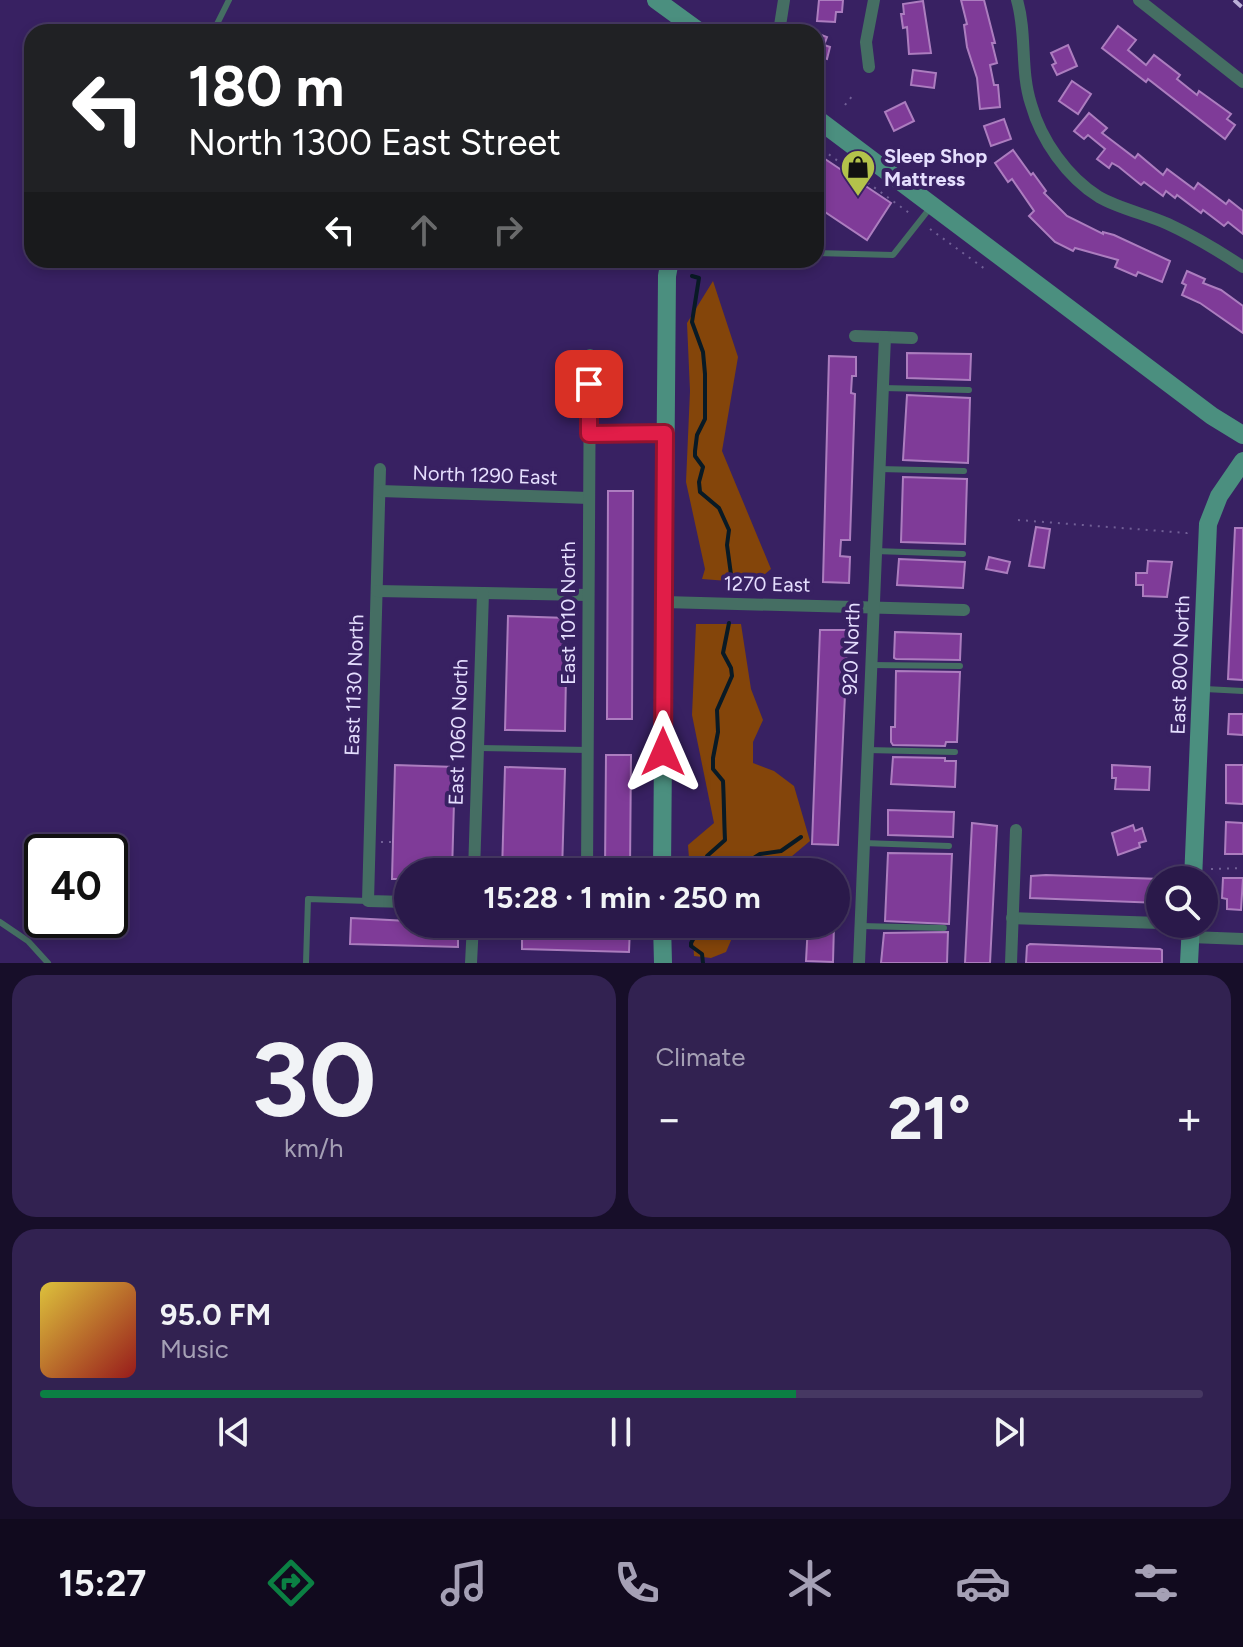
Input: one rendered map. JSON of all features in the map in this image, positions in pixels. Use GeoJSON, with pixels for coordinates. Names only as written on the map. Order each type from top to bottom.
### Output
{"type":"FeatureCollection","features":[{"type":"Feature","properties":{"kind":"street"},"geometry":{"type":"LineString","coordinates":[[656,0],[689,24]]}},
{"type":"Feature","properties":{"kind":"street"},"geometry":{"type":"LineString","coordinates":[[780,24],[784,0]]}},
{"type":"Feature","properties":{"kind":"street"},"geometry":{"type":"LineString","coordinates":[[869,67],[866,42],[874,0]]}},
{"type":"Feature","properties":{"kind":"street"},"geometry":{"type":"LineString","coordinates":[[1017,0],[1023,32],[1024,74],[1031,107],[1044,137],[1065,166],[1099,197],[1168,224],[1243,267]]}},
{"type":"Feature","properties":{"kind":"street"},"geometry":{"type":"LineString","coordinates":[[1139,0],[1243,82]]}},
{"type":"Feature","properties":{"kind":"street"},"geometry":{"type":"LineString","coordinates":[[824,124],[1212,416],[1243,435]]}},
{"type":"Feature","properties":{"kind":"street"},"geometry":{"type":"LineString","coordinates":[[662,858],[668,268]]}},
{"type":"Feature","properties":{"kind":"street"},"geometry":{"type":"LineString","coordinates":[[855,336],[912,338]]}},
{"type":"Feature","properties":{"kind":"street","name":"920 North"},"geometry":{"type":"LineString","coordinates":[[859,963],[885,337]]}},
{"type":"Feature","properties":{"kind":"street","name":"East 1010 North"},"geometry":{"type":"LineString","coordinates":[[587,858],[590,355]]}},
{"type":"Feature","properties":{"kind":"street"},"geometry":{"type":"LineString","coordinates":[[589,434],[665,433]]}},
{"type":"Feature","properties":{"kind":"street","name":"East 800 North"},"geometry":{"type":"LineString","coordinates":[[1194,866],[1208,524],[1219,496],[1243,461]]}},
{"type":"Feature","properties":{"kind":"street","name":"East 1130 North"},"geometry":{"type":"LineString","coordinates":[[368,901],[380,469]]}},
{"type":"Feature","properties":{"kind":"street","name":"North 1290 East"},"geometry":{"type":"LineString","coordinates":[[380,491],[589,498]]}},
{"type":"Feature","properties":{"kind":"street"},"geometry":{"type":"LineString","coordinates":[[377,591],[588,595]]}},
{"type":"Feature","properties":{"kind":"street","name":"East 1060 North"},"geometry":{"type":"LineString","coordinates":[[474,858],[483,593]]}},
{"type":"Feature","properties":{"kind":"street","name":"1270 East"},"geometry":{"type":"LineString","coordinates":[[664,602],[964,610]]}},
{"type":"Feature","properties":{"kind":"street"},"geometry":{"type":"LineString","coordinates":[[1011,963],[1016,830]]}},
{"type":"Feature","properties":{"kind":"street"},"geometry":{"type":"LineString","coordinates":[[368,901],[394,902]]}},
{"type":"Feature","properties":{"kind":"street"},"geometry":{"type":"LineString","coordinates":[[1012,918],[1146,923]]}},
{"type":"Feature","properties":{"kind":"street"},"geometry":{"type":"LineString","coordinates":[[1218,933],[1243,939]]}},
{"type":"Feature","properties":{"kind":"street"},"geometry":{"type":"LineString","coordinates":[[471,963],[472,938]]}},
{"type":"Feature","properties":{"kind":"street"},"geometry":{"type":"LineString","coordinates":[[662,938],[663,963]]}},
{"type":"Feature","properties":{"kind":"street"},"geometry":{"type":"LineString","coordinates":[[1189,938],[1189,963]]}},
{"type":"Feature","properties":{"kind":"lane"},"geometry":{"type":"LineString","coordinates":[[217,24],[229,0]]}},
{"type":"Feature","properties":{"kind":"lane"},"geometry":{"type":"LineString","coordinates":[[824,253],[893,255],[931,207]]}},
{"type":"Feature","properties":{"kind":"lane"},"geometry":{"type":"LineString","coordinates":[[883,388],[969,390]]}},
{"type":"Feature","properties":{"kind":"lane"},"geometry":{"type":"LineString","coordinates":[[879,469],[964,471]]}},
{"type":"Feature","properties":{"kind":"lane"},"geometry":{"type":"LineString","coordinates":[[875,551],[963,554]]}},
{"type":"Feature","properties":{"kind":"lane"},"geometry":{"type":"LineString","coordinates":[[870,665],[960,666]]}},
{"type":"Feature","properties":{"kind":"lane"},"geometry":{"type":"LineString","coordinates":[[1201,689],[1243,691]]}},
{"type":"Feature","properties":{"kind":"lane"},"geometry":{"type":"LineString","coordinates":[[477,748],[588,750]]}},
{"type":"Feature","properties":{"kind":"lane"},"geometry":{"type":"LineString","coordinates":[[867,750],[955,752]]}},
{"type":"Feature","properties":{"kind":"lane"},"geometry":{"type":"LineString","coordinates":[[863,843],[949,846]]}},
{"type":"Feature","properties":{"kind":"lane"},"geometry":{"type":"LineString","coordinates":[[306,963],[308,899],[368,901]]}},
{"type":"Feature","properties":{"kind":"lane"},"geometry":{"type":"LineString","coordinates":[[0,922],[28,941],[48,963]]}},
{"type":"Feature","properties":{"kind":"lane"},"geometry":{"type":"LineString","coordinates":[[860,926],[944,928]]}},
{"type":"Feature","properties":{"kind":"path"},"geometry":{"type":"LineString","coordinates":[[845,105],[853,95]]}},
{"type":"Feature","properties":{"kind":"path"},"geometry":{"type":"LineString","coordinates":[[824,151],[912,215]]}},
{"type":"Feature","properties":{"kind":"path"},"geometry":{"type":"LineString","coordinates":[[930,229],[985,269]]}},
{"type":"Feature","properties":{"kind":"path"},"geometry":{"type":"LineString","coordinates":[[1018,520],[1187,533],[1208,524]]}},
{"type":"Feature","properties":{"kind":"path"},"geometry":{"type":"LineString","coordinates":[[1218,869],[1243,868]]}},
{"type":"Feature","properties":{"kind":"shaded area"},"geometry":{"type":"Polygon","coordinates":[[[713,281],[738,357],[722,451],[771,569],[754,583],[702,579],[705,569],[686,482],[690,391],[687,323],[713,281]]]}},
{"type":"Feature","properties":{"kind":"shaded area"},"geometry":{"type":"Polygon","coordinates":[[[696,624],[741,624],[751,689],[763,720],[753,742],[753,763],[774,771],[794,786],[810,841],[790,858],[689,858],[688,845],[714,823],[692,715],[696,624]]]}},
{"type":"Feature","properties":{"kind":"shaded area"},"geometry":{"type":"Polygon","coordinates":[[[693,938],[732,938],[726,952],[711,958],[694,956],[693,938]]]}},
{"type":"Feature","properties":{"kind":"building"},"geometry":{"type":"Polygon","coordinates":[[[819,0],[843,0],[842,12],[836,12],[835,22],[817,21],[819,0]]]}},
{"type":"Feature","properties":{"kind":"building"},"geometry":{"type":"Polygon","coordinates":[[[961,0],[984,0],[995,43],[992,43],[997,63],[990,65],[994,85],[998,85],[1000,107],[980,109],[961,0]]]}},
{"type":"Feature","properties":{"kind":"building"},"geometry":{"type":"Polygon","coordinates":[[[923,1],[931,53],[909,54],[907,27],[903,28],[901,14],[904,14],[903,4],[923,1]]]}},
{"type":"Feature","properties":{"kind":"building"},"geometry":{"type":"Polygon","coordinates":[[[1118,26],[1136,40],[1128,50],[1146,65],[1154,55],[1180,75],[1177,79],[1197,95],[1199,91],[1231,114],[1227,119],[1235,125],[1225,139],[1148,79],[1146,82],[1102,48],[1118,26]]]}},
{"type":"Feature","properties":{"kind":"building"},"geometry":{"type":"Polygon","coordinates":[[[824,45],[830,47],[827,59],[824,58],[824,45]]]}},
{"type":"Feature","properties":{"kind":"building"},"geometry":{"type":"Polygon","coordinates":[[[1068,45],[1077,66],[1057,75],[1051,53],[1068,45]]]}},
{"type":"Feature","properties":{"kind":"building"},"geometry":{"type":"Polygon","coordinates":[[[913,70],[936,73],[934,88],[911,85],[913,70]]]}},
{"type":"Feature","properties":{"kind":"building"},"geometry":{"type":"Polygon","coordinates":[[[1072,81],[1091,94],[1078,114],[1059,101],[1072,81]]]}},
{"type":"Feature","properties":{"kind":"building"},"geometry":{"type":"Polygon","coordinates":[[[905,102],[914,121],[894,131],[885,112],[905,102]]]}},
{"type":"Feature","properties":{"kind":"building"},"geometry":{"type":"Polygon","coordinates":[[[1089,113],[1107,128],[1102,133],[1135,158],[1138,154],[1163,175],[1167,169],[1194,189],[1198,183],[1226,204],[1229,200],[1243,211],[1243,234],[1228,222],[1224,226],[1203,210],[1201,213],[1177,195],[1175,198],[1166,191],[1163,196],[1144,182],[1141,185],[1112,163],[1109,168],[1097,159],[1105,149],[1088,135],[1084,139],[1074,131],[1089,113]]]}},
{"type":"Feature","properties":{"kind":"building"},"geometry":{"type":"Polygon","coordinates":[[[1004,119],[1011,139],[991,146],[984,126],[1004,119]]]}},
{"type":"Feature","properties":{"kind":"building"},"geometry":{"type":"Polygon","coordinates":[[[1013,150],[1046,191],[1044,193],[1067,216],[1170,261],[1162,282],[1115,267],[1118,260],[1075,248],[1073,251],[1055,242],[1029,216],[1034,211],[1012,179],[1008,182],[995,163],[1013,150]]]}},
{"type":"Feature","properties":{"kind":"building"},"geometry":{"type":"Polygon","coordinates":[[[824,158],[891,203],[867,240],[824,211],[824,158]]]}},
{"type":"Feature","properties":{"kind":"building"},"geometry":{"type":"Polygon","coordinates":[[[1187,271],[1205,279],[1203,283],[1221,290],[1243,306],[1243,333],[1200,303],[1182,295],[1186,285],[1182,283],[1187,271]]]}},
{"type":"Feature","properties":{"kind":"building"},"geometry":{"type":"Polygon","coordinates":[[[907,353],[971,354],[970,380],[907,378],[907,353]]]}},
{"type":"Feature","properties":{"kind":"building"},"geometry":{"type":"Polygon","coordinates":[[[829,356],[856,357],[856,376],[852,376],[851,393],[855,394],[850,540],[841,540],[840,556],[850,557],[849,583],[823,582],[829,356]]]}},
{"type":"Feature","properties":{"kind":"building"},"geometry":{"type":"Polygon","coordinates":[[[907,395],[970,398],[968,463],[903,460],[907,395]]]}},
{"type":"Feature","properties":{"kind":"building"},"geometry":{"type":"Polygon","coordinates":[[[903,477],[967,479],[965,544],[901,542],[903,477]]]}},
{"type":"Feature","properties":{"kind":"building"},"geometry":{"type":"Polygon","coordinates":[[[608,491],[633,491],[632,719],[607,719],[608,491]]]}},
{"type":"Feature","properties":{"kind":"building"},"geometry":{"type":"Polygon","coordinates":[[[1036,527],[1050,529],[1044,568],[1029,566],[1036,527]]]}},
{"type":"Feature","properties":{"kind":"building"},"geometry":{"type":"Polygon","coordinates":[[[1235,528],[1243,528],[1243,680],[1228,679],[1235,528]]]}},
{"type":"Feature","properties":{"kind":"building"},"geometry":{"type":"Polygon","coordinates":[[[989,557],[1010,562],[1007,573],[986,569],[989,557]]]}},
{"type":"Feature","properties":{"kind":"building"},"geometry":{"type":"Polygon","coordinates":[[[899,559],[965,562],[963,588],[897,585],[899,559]]]}},
{"type":"Feature","properties":{"kind":"building"},"geometry":{"type":"Polygon","coordinates":[[[1148,561],[1172,562],[1167,597],[1143,596],[1143,585],[1136,585],[1136,573],[1147,573],[1148,561]]]}},
{"type":"Feature","properties":{"kind":"building"},"geometry":{"type":"Polygon","coordinates":[[[508,616],[567,618],[565,731],[505,730],[508,616]]]}},
{"type":"Feature","properties":{"kind":"building"},"geometry":{"type":"Polygon","coordinates":[[[820,630],[848,630],[838,845],[812,844],[820,630]]]}},
{"type":"Feature","properties":{"kind":"building"},"geometry":{"type":"Polygon","coordinates":[[[895,632],[961,634],[960,660],[896,659],[895,632]]]}},
{"type":"Feature","properties":{"kind":"building"},"geometry":{"type":"Polygon","coordinates":[[[896,671],[960,672],[957,742],[946,742],[945,746],[893,745],[891,727],[895,727],[896,671]]]}},
{"type":"Feature","properties":{"kind":"building"},"geometry":{"type":"Polygon","coordinates":[[[1229,714],[1243,714],[1243,735],[1228,734],[1229,714]]]}},
{"type":"Feature","properties":{"kind":"building"},"geometry":{"type":"Polygon","coordinates":[[[606,755],[631,755],[630,858],[605,858],[606,755]]]}},
{"type":"Feature","properties":{"kind":"building"},"geometry":{"type":"Polygon","coordinates":[[[893,757],[956,761],[955,787],[891,784],[893,757]]]}},
{"type":"Feature","properties":{"kind":"building"},"geometry":{"type":"Polygon","coordinates":[[[395,765],[455,767],[452,858],[394,858],[392,879],[395,765]]]}},
{"type":"Feature","properties":{"kind":"building"},"geometry":{"type":"Polygon","coordinates":[[[1112,765],[1150,767],[1149,790],[1115,789],[1112,765]]]}},
{"type":"Feature","properties":{"kind":"building"},"geometry":{"type":"Polygon","coordinates":[[[1226,765],[1243,765],[1243,804],[1226,803],[1226,765]]]}},
{"type":"Feature","properties":{"kind":"building"},"geometry":{"type":"Polygon","coordinates":[[[505,767],[565,769],[562,858],[502,858],[505,767]]]}},
{"type":"Feature","properties":{"kind":"building"},"geometry":{"type":"Polygon","coordinates":[[[888,810],[954,812],[953,837],[888,835],[888,810]]]}},
{"type":"Feature","properties":{"kind":"building"},"geometry":{"type":"Polygon","coordinates":[[[1226,822],[1243,823],[1243,854],[1225,854],[1226,822]]]}},
{"type":"Feature","properties":{"kind":"building"},"geometry":{"type":"Polygon","coordinates":[[[972,823],[997,826],[990,963],[965,963],[972,823]]]}},
{"type":"Feature","properties":{"kind":"building"},"geometry":{"type":"Polygon","coordinates":[[[1133,825],[1135,831],[1142,828],[1146,841],[1139,843],[1140,847],[1118,855],[1112,833],[1133,825]]]}},
{"type":"Feature","properties":{"kind":"building"},"geometry":{"type":"Polygon","coordinates":[[[888,853],[952,854],[949,924],[885,921],[888,853]]]}},
{"type":"Feature","properties":{"kind":"building"},"geometry":{"type":"Polygon","coordinates":[[[1031,876],[1146,879],[1146,902],[1030,898],[1031,876]]]}},
{"type":"Feature","properties":{"kind":"building"},"geometry":{"type":"Polygon","coordinates":[[[1223,878],[1243,878],[1241,910],[1227,909],[1227,899],[1222,898],[1223,878]]]}},
{"type":"Feature","properties":{"kind":"building"},"geometry":{"type":"Polygon","coordinates":[[[351,918],[394,920],[394,938],[458,938],[458,947],[350,944],[351,918]]]}},
{"type":"Feature","properties":{"kind":"building"},"geometry":{"type":"Polygon","coordinates":[[[948,932],[947,963],[881,963],[884,933],[948,932]]]}},
{"type":"Feature","properties":{"kind":"building"},"geometry":{"type":"Polygon","coordinates":[[[522,938],[630,938],[629,952],[522,949],[522,938]]]}},
{"type":"Feature","properties":{"kind":"building"},"geometry":{"type":"Polygon","coordinates":[[[807,938],[834,938],[833,962],[806,961],[807,938]]]}},
{"type":"Feature","properties":{"kind":"building"},"geometry":{"type":"Polygon","coordinates":[[[1027,946],[1160,949],[1162,963],[1026,963],[1027,946]]]}},
{"type":"Feature","properties":{"kind":"waterway"},"geometry":{"type":"LineString","coordinates":[[692,276],[699,278],[692,322],[703,352],[705,374],[705,419],[697,435],[695,456],[703,467],[700,492],[719,508],[729,530],[727,545],[732,582]]}},
{"type":"Feature","properties":{"kind":"waterway"},"geometry":{"type":"LineString","coordinates":[[707,858],[725,840],[723,781],[713,769],[713,758],[718,732],[717,710],[732,676],[723,653],[729,623]]}},
{"type":"Feature","properties":{"kind":"waterway"},"geometry":{"type":"LineString","coordinates":[[754,858],[781,851],[801,837]]}},
{"type":"Feature","properties":{"kind":"waterway"},"geometry":{"type":"LineString","coordinates":[[694,938],[691,946],[702,954],[703,963]]}},
{"type":"Feature","properties":{"kind":"railway"},"geometry":{"type":"LineString","coordinates":[[1234,0],[1243,8]]}},
{"type":"Feature","properties":{"kind":"place","name":"Sleep Shop Mattress"},"geometry":{"type":"Point","coordinates":[858,198]}},
{"type":"Feature","properties":{"kind":"route"},"geometry":{"type":"LineString","coordinates":[[589,384],[589,434],[665,433],[663,752]]}}]}
